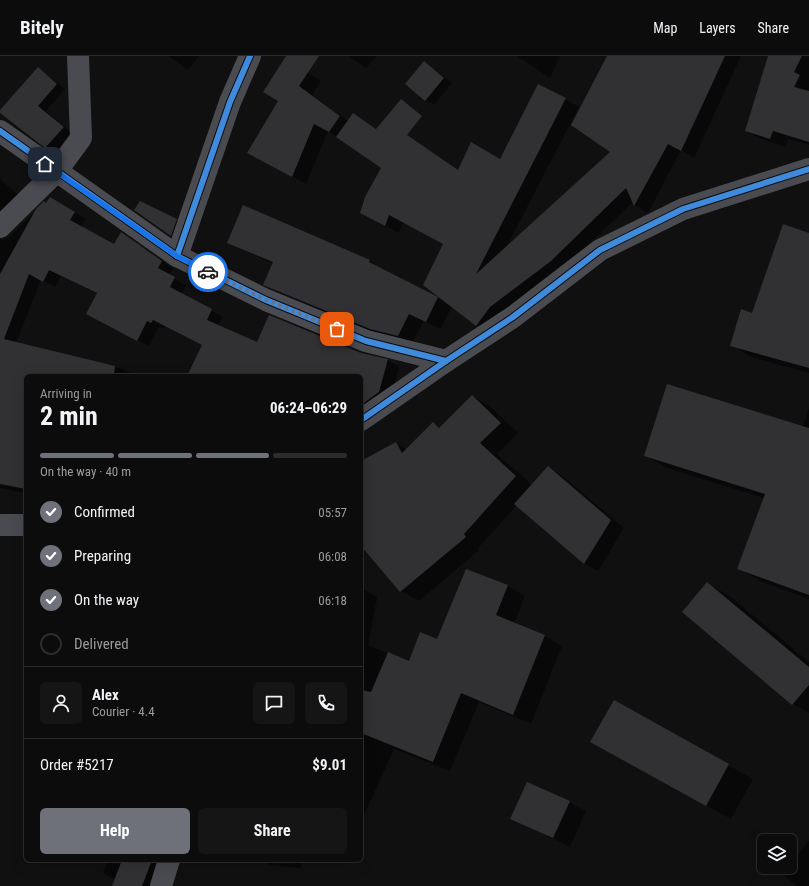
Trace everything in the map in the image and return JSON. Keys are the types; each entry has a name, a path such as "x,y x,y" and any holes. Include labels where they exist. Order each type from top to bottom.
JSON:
{"street":[{"path":"0,227 56,172 81,138 78,56"},
{"path":"177,256 230,102 250,56"},
{"path":"0,130 56,172 177,256 266,300 366,341 446,361"},
{"path":"363,419 513,317 600,250 683,209 809,169"},
{"path":"0,525 24,525"},
{"path":"161,886 168,862"}],"building":[{"path":"286,56 319,56 299,86 340,116 329,132 314,124 292,177 247,153 278,101 263,92"},
{"path":"607,56 725,56 681,151 668,144 634,206 626,188 551,261 490,307 476,326 423,285 443,244 389,215 385,226 360,213 365,197 381,168 336,137 353,113 376,129 401,99 422,116 407,135 458,170 471,142 500,159 538,84 566,98 476,274 610,152 571,125"},
{"path":"768,56 802,56 794,72 800,75 794,87 809,91 809,142 773,131 770,139 745,131"},
{"path":"424,61 444,78 425,101 405,84"},
{"path":"38,67 57,84 38,106 64,127 45,148 0,113 0,110"},
{"path":"50,197 75,212 70,220 114,244 121,232 162,261 158,268 175,277 170,287 212,309 207,320 257,342 269,315 361,353 388,359 379,392 363,404 363,374 188,374 202,345 153,320 151,323 147,321 137,341 86,314 97,293 49,270 43,282 29,274 4,339 115,366 114,374 24,374 24,489 0,484 0,274 36,209 44,201 46,203"},
{"path":"140,201 177,219 171,236 134,210"},
{"path":"243,205 370,260 369,262 438,297 426,322 409,314 398,336 370,329 263,285 273,262 227,243"},
{"path":"783,224 809,233 809,368 730,346 741,309 752,313"},
{"path":"667,384 809,428 809,595 737,569 765,494 644,456"},
{"path":"472,395 501,423 480,443 516,476 464,534 466,537 400,592 363,548 363,460 396,442 402,453 433,422 439,428"},
{"path":"548,466 611,520 584,564 514,504"},
{"path":"466,569 508,585 496,615 545,635 513,715 461,693 433,762 363,734 363,690 371,692 388,652 409,661 420,632 437,639"},
{"path":"707,582 809,667 809,685 792,705 682,612"},
{"path":"614,700 729,764 706,806 590,742"},
{"path":"527,782 570,801 553,838 510,819"},
{"path":"121,862 151,862 142,886 112,886"}],"cycle path":[{"path":"177,256 230,102 250,56"},
{"path":"0,131 177,256 266,300 366,341 446,361"},
{"path":"363,419 513,317 600,250 683,209 809,169"}],"way so far":[{"path":"208,272 266,300 337,329"}],"route":[{"path":"45,164 177,256 208,272"}]}
